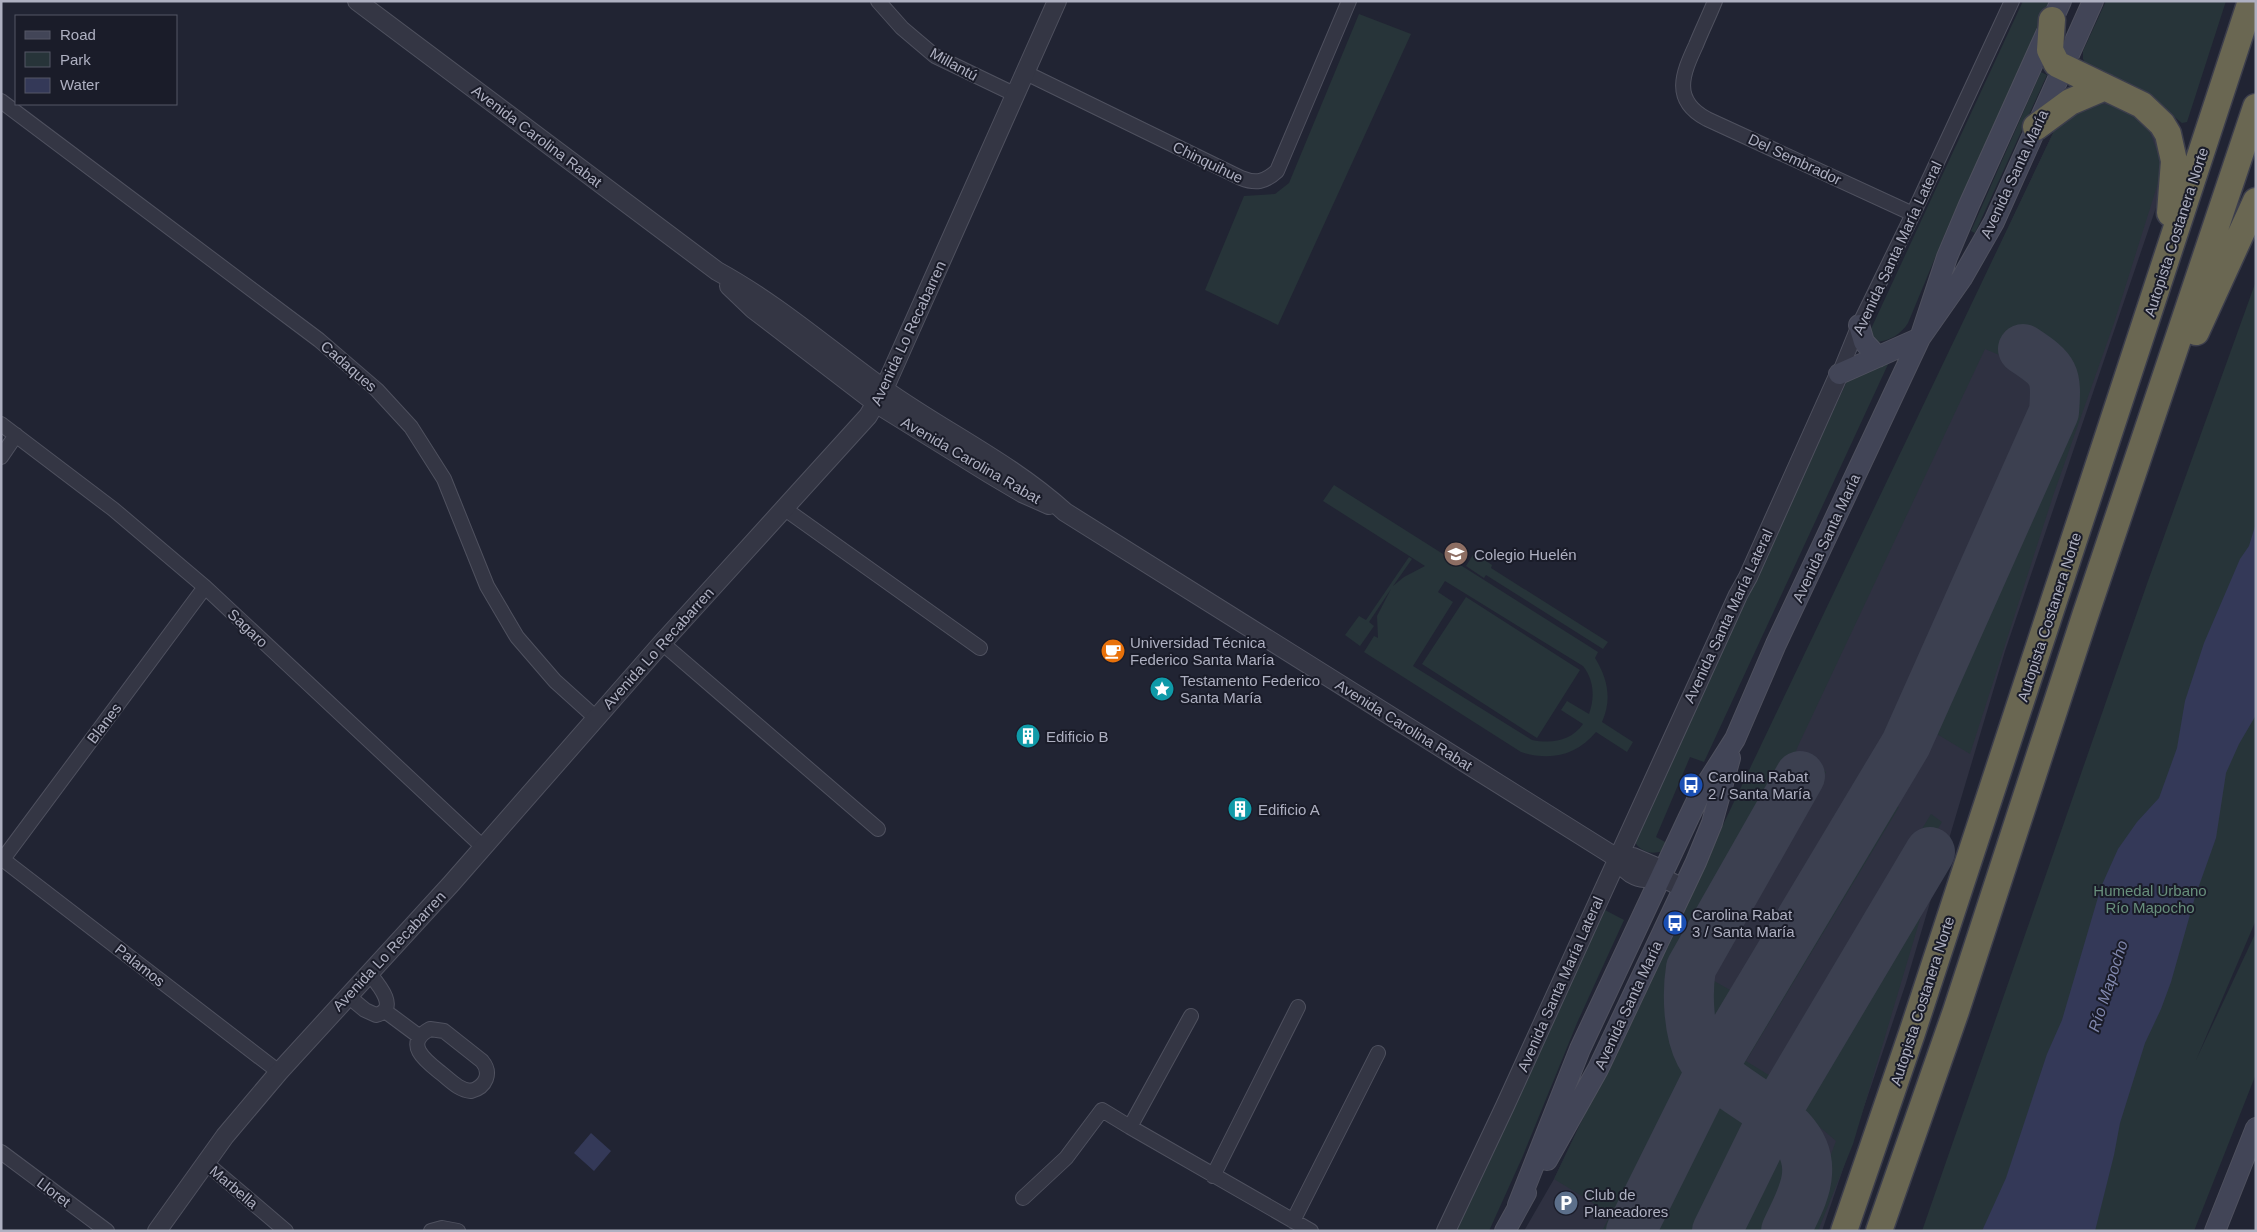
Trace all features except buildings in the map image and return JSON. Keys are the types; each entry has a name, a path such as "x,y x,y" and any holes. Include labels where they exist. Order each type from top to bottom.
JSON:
{"highway":[{"name":"Autopista Costanera Norte","path":"1844,1231 1912,1033 2251,1"},
{"path":"2057,10 2050,50 2053,59 2062,67 2142,104 2162,124 2168,134 2174,161 2174,175 2166,263"},
{"path":"2036,127 2070,102 2105,87"},
{"path":"1879,1231 1956,1011 2256,107"},
{"path":"2139,456 2256,201"}],"main road":[{"name":"Avenida Santa María","path":"1920,338 1942,309 1994,222 2093,1"},
{"name":"Avenida Santa María","path":"1518,1205 1551,1154 1598,1069 1683,888 1712,823 1735,739 1776,644 1920,338 1934,292 1958,231 2057,10"},
{"path":"1859,325 1864,342 1878,357"},
{"path":"1839,374 1920,338"},
{"name":"Avenida Santa María","path":"1505,1231 1518,1205 1580,1049 1700,794 1735,739"},
{"path":"2215,1231 2256,1128"}],"street":[{"name":"Avenida Carolina Rabat","path":"357,1 717,272 754,308 880,397 1022,493 1065,512 1617,858 1625,871 1646,880 1661,877 1683,888"},
{"name":"Millantú","path":"878,1 902,28 935,56 1016,95"},
{"name":"Avenida Lo Recabarren","path":"157,1231 225,1136 278,1072 483,847 662,643 785,509 880,397 1057,1"},
{"name":"Chinquihue","path":"1026,73 1252,183 1267,180 1277,171 1349,1"},
{"name":"Del Sembrador","path":"1715,1 1684,71 1682,86 1688,103 1700,115 1913,214"},
{"name":"Avenida Santa María Lateral","path":"1446,1231 1506,1106 1617,858 1839,374 1859,325 2012,1"},
{"name":"Cadaques","path":"1,101 319,340 377,390 423,442 444,479 487,586 517,637 555,682 596,718"},
{"name":"Sagaro","path":"1,424 114,509 205,587 483,847"},
{"path":"1,457 16,435"},
{"path":"785,509 980,648"},
{"name":"Blanes","path":"2,858 205,587"},
{"path":"662,643 878,828"},
{"name":"Palamos","path":"2,858 278,1072"},
{"path":"348,996 370,1013 376,1015 385,1011 387,999 369,973"},
{"path":"1213,1176 1298,1006"},
{"path":"385,1011 420,1038"},
{"path":"1130,1126 1190,1016"},
{"path":"430,1030 440,1030 482,1061 487,1071 487,1076 482,1087 471,1091 460,1088 422,1058 418,1048 420,1038 430,1030"},
{"path":"1293,1221 1378,1053"},
{"path":"1023,1198 1066,1158 1102,1110 1213,1176 1311,1231"},
{"name":"Lloret","path":"1,1152 107,1231"},
{"name":"Marbella","path":"206,1163 286,1231"},
{"path":"431,1231 442,1228 458,1231"}],"shaded area":[{"path":"2108,100 2142,114 2160,146 2162,190 2005,651 1906,983 1822,1231 1524,1231 1554,1179 1821,624 2054,131 2059,122"}],"green space":[{"path":"2023,1 2050,1 1947,229 1908,323 1895,336 1878,342 1872,338 1870,331"},
{"path":"2106,1 2226,1 2187,122 2182,123 2154,101 2087,66 2083,59 2083,51"},
{"path":"1359,14 1411,34 1278,325 1205,290 1244,196 1275,194 1289,183"},
{"path":"2041,72 2047,75 1975,233 1971,231"},
{"path":"2101,104 2118,106 2134,114 2148,128 2163,167 2114,323 2053,496 1970,754 1927,728 2070,407 2068,386 2059,365 2017,342 2009,359 1985,349 1798,746 1796,751 1807,757 1684,971 1682,1025 1688,1049 1703,1073 1625,1231 1602,1231 1611,1214 1554,1179 2054,131 2081,110"},
{"name":"Humedal Urbano Río Mapocho","path":"2256,281 2256,920 2196,1060 2256,932 2256,1074 2194,1231 1922,1231 2148,581"},
{"path":"1890,360 1704,762 1690,757 1656,837 1667,843 1663,851 1654,853 1643,850 1634,841 1847,381"},
{"path":"1334,485 1598,652 1595,658 1606,682 1608,698 1602,722 1633,742 1627,752 1596,732 1580,747 1562,754 1542,756 1521,752 1364,652 1374,636 1378,638 1377,616 1391,589 1369,622 1374,626 1360,646 1345,635 1359,616 1366,620 1409,557 1412,559 1393,586 1404,577 1425,566 1323,501","holes":["1445,581 1583,666 1587,671 1593,695 1589,714 1567,701 1561,710 1583,724 1567,738 1547,742 1532,740 1413,666 1453,602 1438,592"]},
{"path":"1474,553 1492,565 1491,568 1608,642 1603,649 1486,575 1484,578 1466,566"},
{"path":"1466,597 1580,670 1537,738 1422,664"},
{"path":"1817,766 1826,772 1709,978 1737,994 1854,788 1865,796 1721,1039 1703,1034 1698,1002 1700,971"},
{"path":"1884,799 1899,807 1746,1061 1772,1077 1931,814 1942,822 1773,1098 1732,1073 1729,1066"},
{"path":"1940,852 1853,1144 1818,1231 1802,1231 1836,1141 1794,1105"},
{"path":"1605,910 1624,920 1577,1023 1522,1158 1489,1231 1455,1231"},
{"path":"1719,1097 1742,1105 1763,1119 1705,1231 1642,1231 1698,1115 1706,1103"},
{"path":"1774,1143 1787,1166 1789,1192 1778,1231 1729,1231"}],"water":[{"name":"Río Mapocho","path":"2256,523 2256,715 2239,744 2226,773 2216,838 2195,897 2171,982 2145,1043 2120,1123 2095,1231 1982,1231 2006,1178 2047,1054 2062,1020 2101,887 2118,849 2137,822 2159,798 2177,748 2185,701 2204,643 2240,559 2249,546"},
{"path":"591,1133 611,1151 594,1171 574,1153"}],"taxiway":[{"path":"1631,1231 1711,1070 1906,744 2054,412 2055,389 2052,374 2042,362 2023,349"},
{"path":"1786,1231 1799,1203 1806,1181 1805,1154 1795,1136 1781,1121 1726,1082 1711,1069 1700,1054 1691,1023 1689,989 1691,968 1800,776"},
{"path":"1717,1231 1774,1115 1930,852"}],"place":[{"name":"Colegio Huelén","path":"1456,554"},
{"name":"Universidad Técnica Federico Santa María","path":"1113,651"},
{"name":"Testamento Federico Santa María","path":"1162,689"},
{"name":"Edificio B","path":"1028,736"},
{"name":"Carolina Rabat 2 / Santa María","path":"1691,785"},
{"name":"Edificio A","path":"1240,809"},
{"name":"Carolina Rabat 3 / Santa María","path":"1675,923"},
{"name":"Club de Planeadores","path":"1566,1203"}]}
